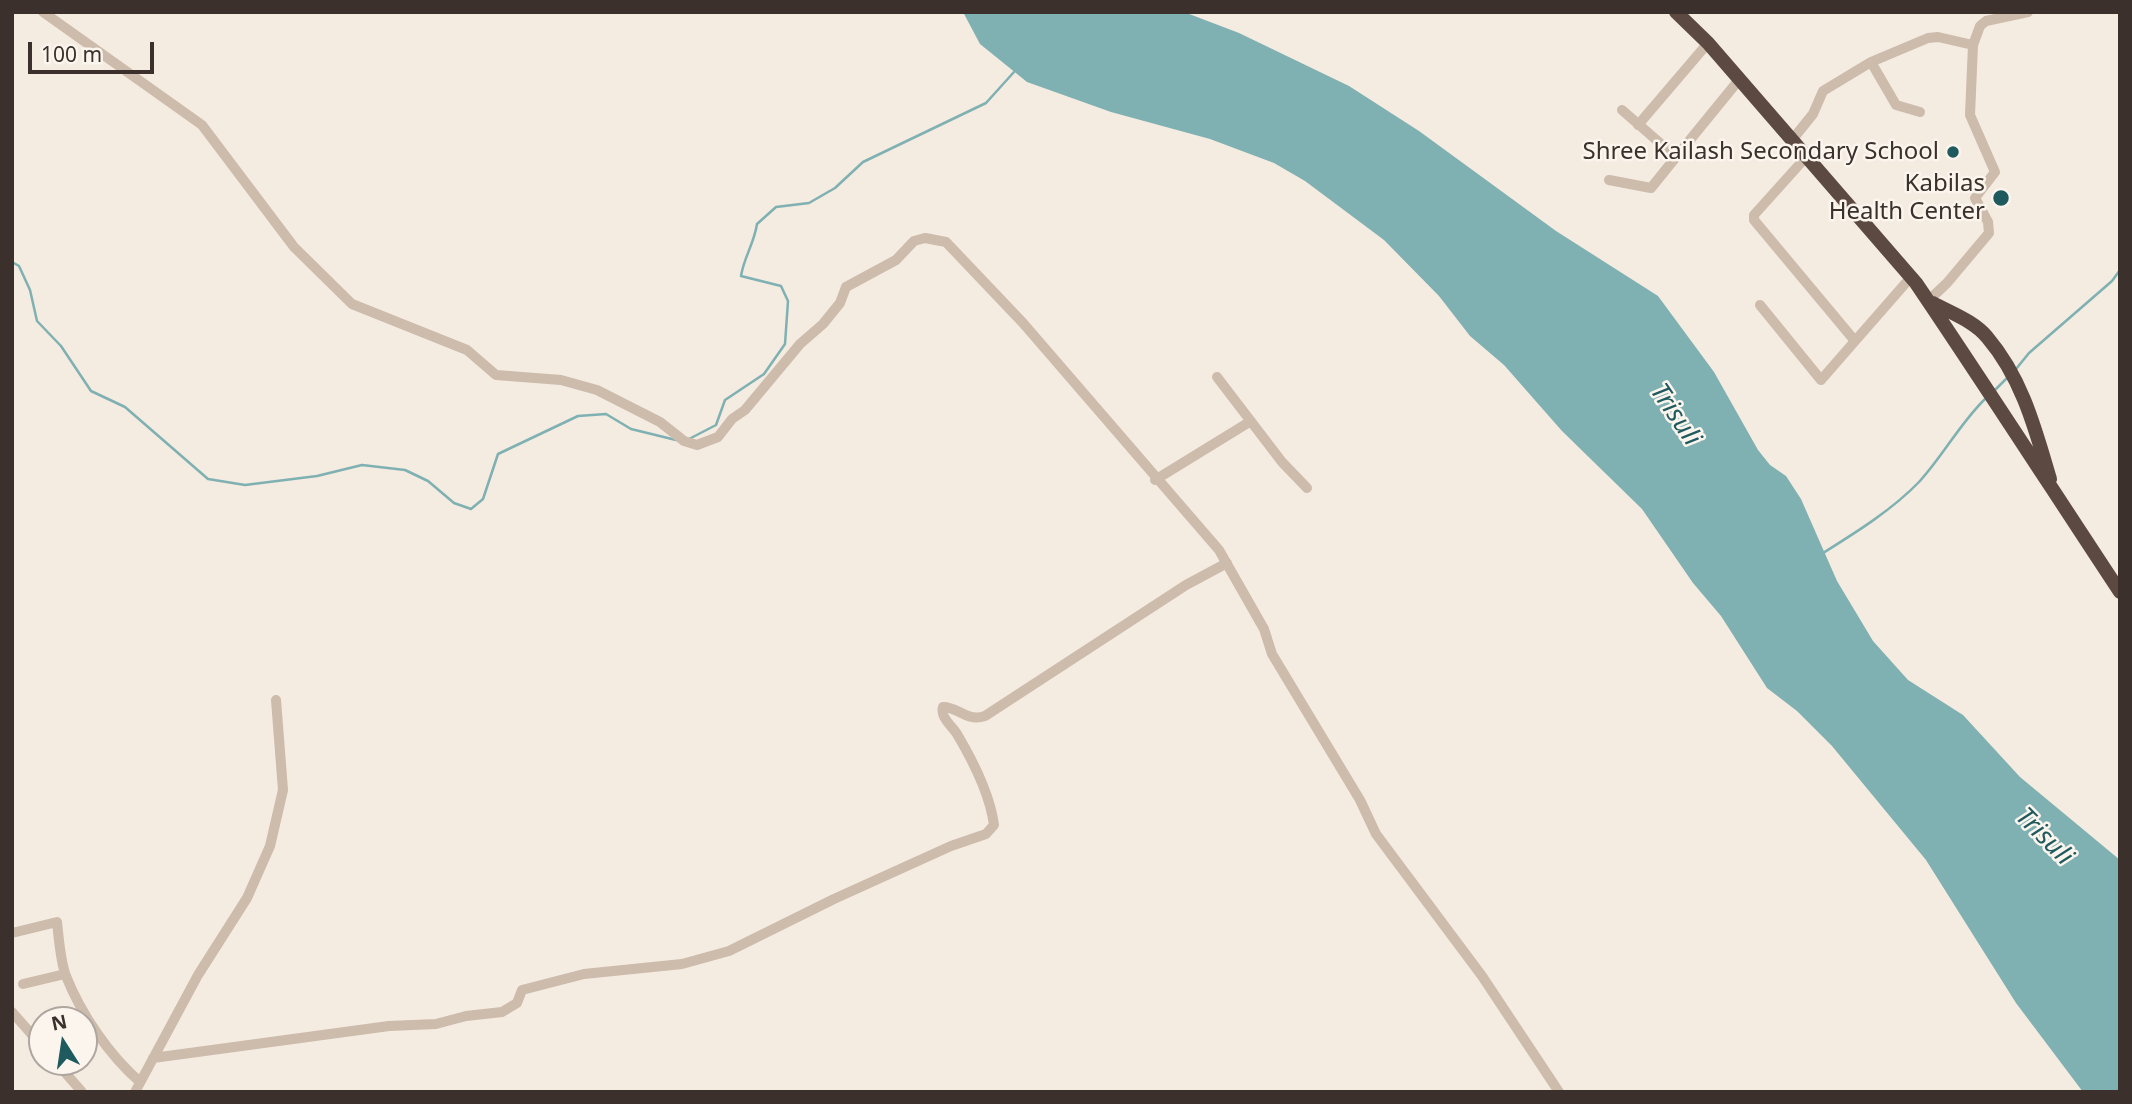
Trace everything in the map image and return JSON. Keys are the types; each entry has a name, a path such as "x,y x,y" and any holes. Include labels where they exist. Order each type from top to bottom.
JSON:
{"highway":[{"path":"1676,12 1707,43 1911,277 1947,325 2009,426 2120,592"},
{"path":"1928,301 1965,320 1987,336 2026,398 2053,490"}],"street":[{"path":"43,12 202,125 293,247 352,304 467,350 496,375 561,380 597,390 660,422 684,441 698,445 708,442 745,410 800,344 823,324 840,303 846,287 896,260 914,241 939,240 954,248 1012,310 1227,563 1264,629 1272,654 1360,800 1376,834 1482,976 1559,1092"},
{"path":"1928,301 1947,283 1989,233 1988,222 1975,198 1995,172 1970,115 1973,45 1980,26 1986,21 2028,12"},
{"path":"1792,140 1813,114 1823,91 1871,62 1928,38 1938,37 1973,45"},
{"path":"1639,125 1707,43"},
{"path":"1871,62 1896,105 1920,112"},
{"path":"1609,180 1651,188 1738,81"},
{"path":"1622,110 1676,157"},
{"path":"1807,156 1754,215 1754,220 1855,341"},
{"path":"1760,305 1821,380 1911,277"},
{"path":"1217,377 1307,488"},
{"path":"1155,480 1251,421"},
{"path":"153,1058 389,1026 436,1024 466,1016 502,1012 517,1003 522,990 553,980 584,974 682,964 750,942 834,899 951,846 986,834 994,825 988,800 968,753 943,716 943,707 950,707 966,718 985,716 1186,585 1227,563"},
{"path":"12,933 57,922 65,974 110,1050 137,1087 198,975 247,898 270,846 283,790 276,700"},
{"path":"23,984 65,974"},
{"path":"12,1012 28,1030"},
{"path":"68,1076 82,1092"}],"water":[{"name":"Trisuli","path":"963,12 1184,12 1239,33 1349,86 1419,131 1556,231 1658,296 1714,372 1758,450 1770,465 1786,476 1801,499 1837,581 1873,641 1908,680 1963,715 2020,777 2120,860 2120,1092 2083,1092 2016,1003 1926,860 1832,746 1797,711 1767,688 1721,616 1693,583 1642,509 1562,431 1504,365 1470,336 1439,296 1384,240 1305,181 1274,163 1210,139 1111,112 1027,82 980,44"}],"waterway":[{"path":"689,439 716,425 725,400 764,374 785,344 788,301 781,286 741,276 757,224 776,207 809,203 835,188 863,162 986,103 1014,72"},
{"path":"12,262 19,266 30,290 37,321 61,346 91,391 125,407 208,479 245,485 317,476 362,465 405,470 428,481 454,503 471,509 483,499 498,454 578,416 606,414 631,429 676,440"},
{"path":"2016,369 2029,353 2112,281 2120,270"},
{"path":"1994,391 2009,376"},
{"path":"1823,553 1873,520 1919,482 1986,398"}],"place":[{"name":"Shree Kailash Secondary School","path":"1953,152"},
{"name":"Kabilas Health Center","path":"2001,198"}]}
